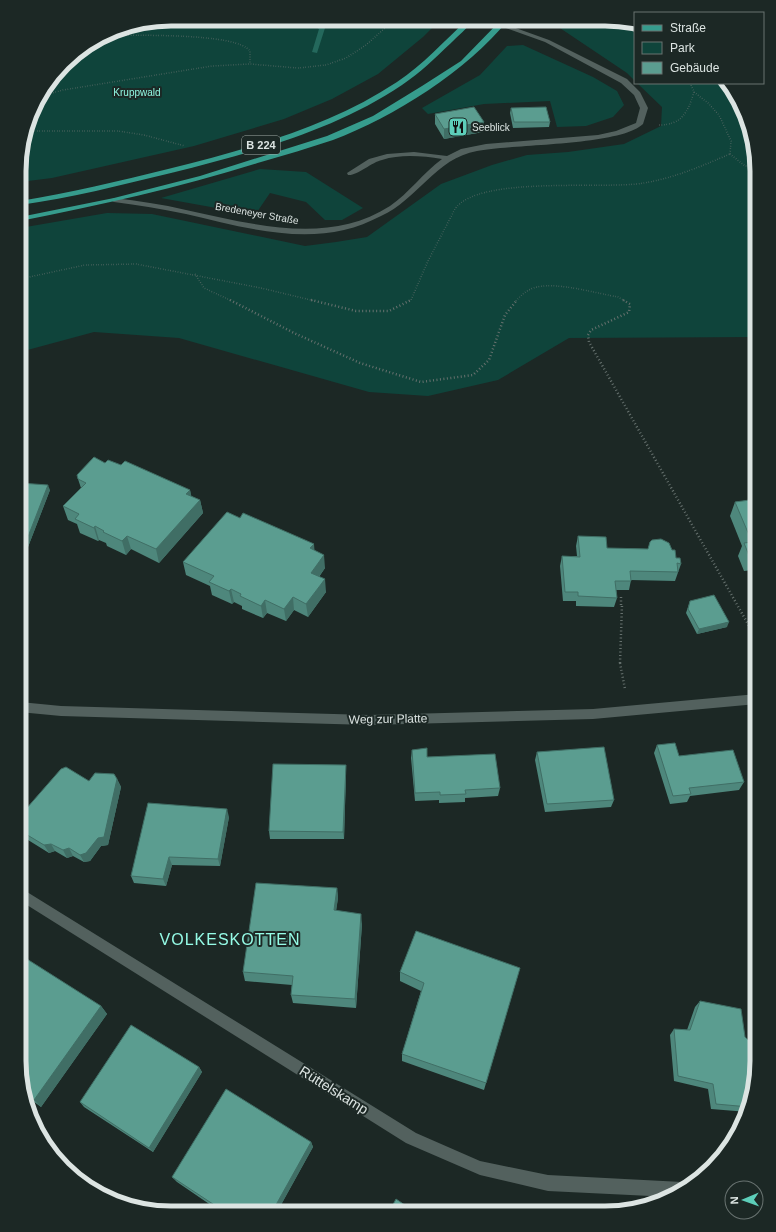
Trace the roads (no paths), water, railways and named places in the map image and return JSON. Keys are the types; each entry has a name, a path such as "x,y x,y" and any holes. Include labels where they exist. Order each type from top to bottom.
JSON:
{"main road":[{"name":"B 224","path":"26,202 108,186 193,165 269,143 317,126 359,107 400,84 428,61 465,26"},
{"name":"Bredeneyer Straße","path":"26,218 114,200 203,178 330,138 376,118 425,88 463,62 499,26"}],"street":[{"name":"Bredeneyer Straße","path":"114,200 160,206 253,226 306,232 334,231 364,222 393,207 448,158 462,151 502,144 592,138 627,130 639,124 644,108 637,94 624,81 548,41 512,26"},
{"path":"351,173 378,158 404,154 430,155 448,158"},
{"name":"Weg zur Platte","path":"26,708 60,711 369,720 593,714 750,700"},
{"name":"Rüttelskamp","path":"26,898 411,1138 480,1168 548,1183 672,1189"}],"waterway":[{"path":"315,52 322,28 319,26"}],"place":[{"name":"Seeblick","path":"458,127"}],"district":[{"name":"VOLKESKOTTEN","path":"230,939"}],"park label":[{"name":"Kruppwald","path":"137,92"}]}
